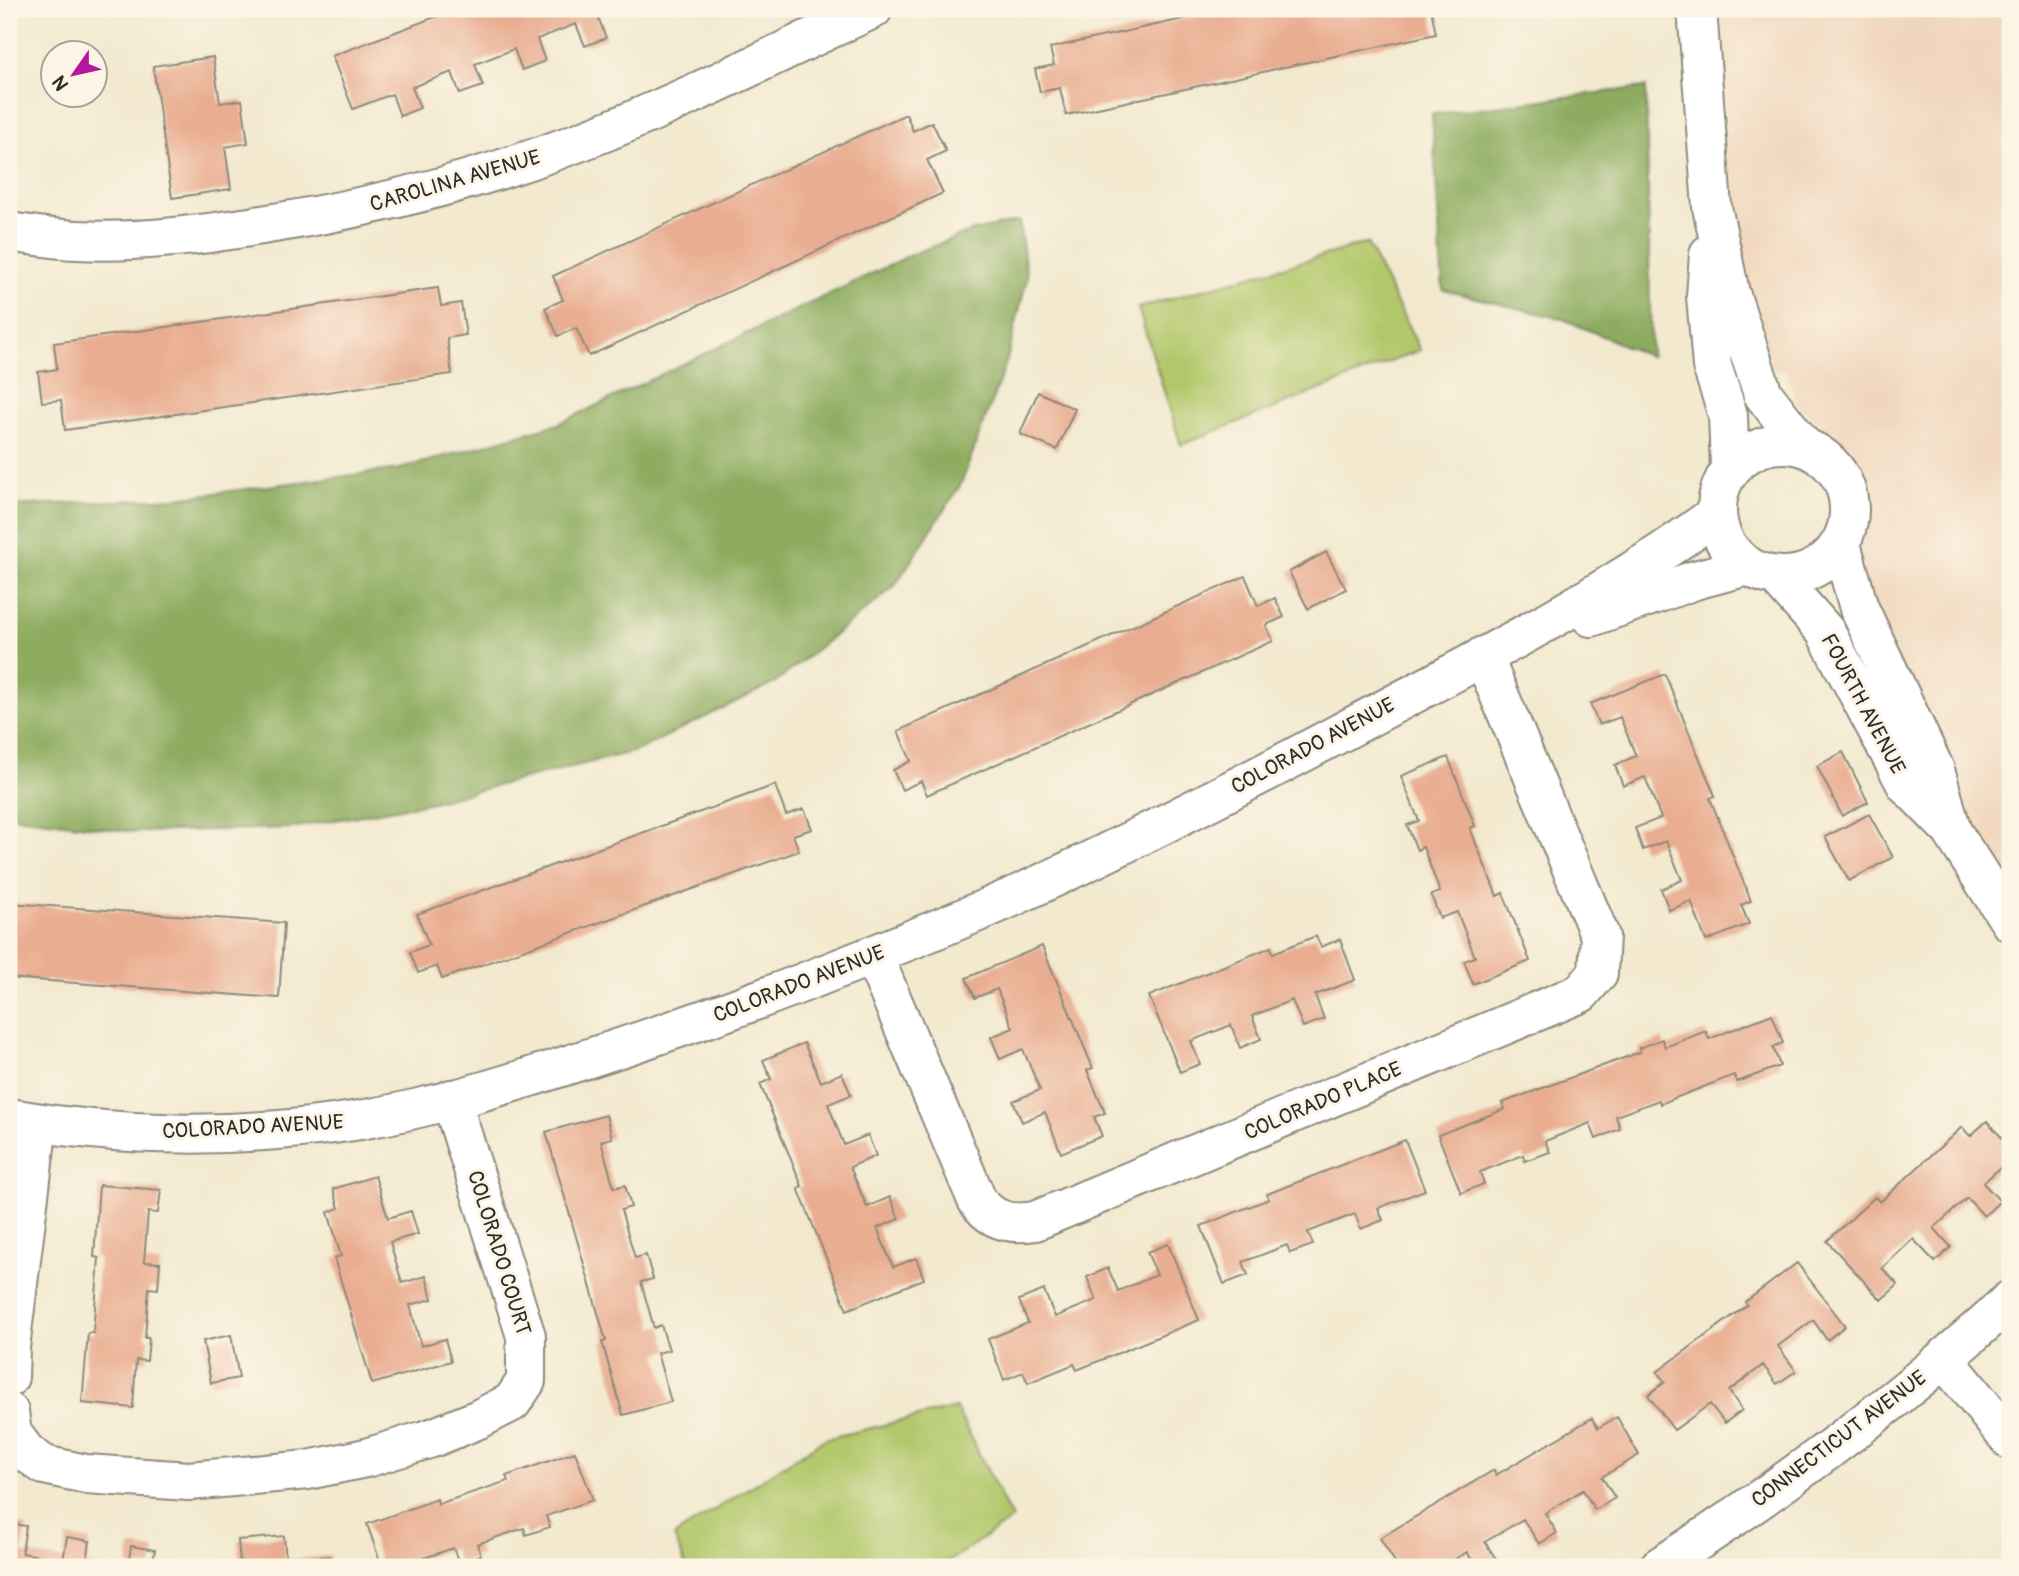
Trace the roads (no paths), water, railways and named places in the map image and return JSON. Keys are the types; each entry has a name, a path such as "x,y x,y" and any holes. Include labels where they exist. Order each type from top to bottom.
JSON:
{"street":[{"name":"CAROLINA AVENUE","path":"9,233 78,240 187,237 354,209 424,193 494,174 581,141 873,9"},
{"path":"1697,9 1712,207 1730,293 1763,394 1804,447"},
{"path":"1712,207 1706,296 1712,366 1728,415 1730,469"},
{"path":"1784,443 1804,447 1819,453 1831,463 1844,482 1849,503 1849,524 1841,544 1829,558 1814,569 1796,576 1762,571 1731,553 1721,535 1716,514 1719,490 1730,469 1745,455 1764,445 1784,443"},
{"name":"COLORADO AVENUE","path":"23,1120 85,1130 155,1133 225,1132 356,1120 509,1084 691,1025 873,955 1010,898 1132,840 1269,771 1531,632 1642,567 1716,514"},
{"name":"FOURTH AVENUE","path":"1841,544 1859,608 1935,770 1951,830"},
{"name":"FOURTH AVENUE","path":"1762,571 1825,631 1906,784 1951,830 2010,922"},
{"name":"COLORADO AVENUE","path":"1531,632 1594,616 1695,580 1762,571"},
{"name":"COLORADO PLACE","path":"873,955 977,1200 984,1212 1016,1224 1035,1221 1581,993 1598,973 1600,936 1483,656"},
{"name":"COLORADO COURT","path":"9,1412 12,1433 26,1452 44,1465 86,1474 189,1481 308,1470 366,1458 432,1438 512,1402 526,1381 526,1336 451,1099"},
{"path":"9,1377 23,1120"},
{"name":"CONNECTICUT AVENUE","path":"1659,1567 1807,1467 1945,1360 2010,1300"},
{"path":"1945,1360 2010,1440"}]}
